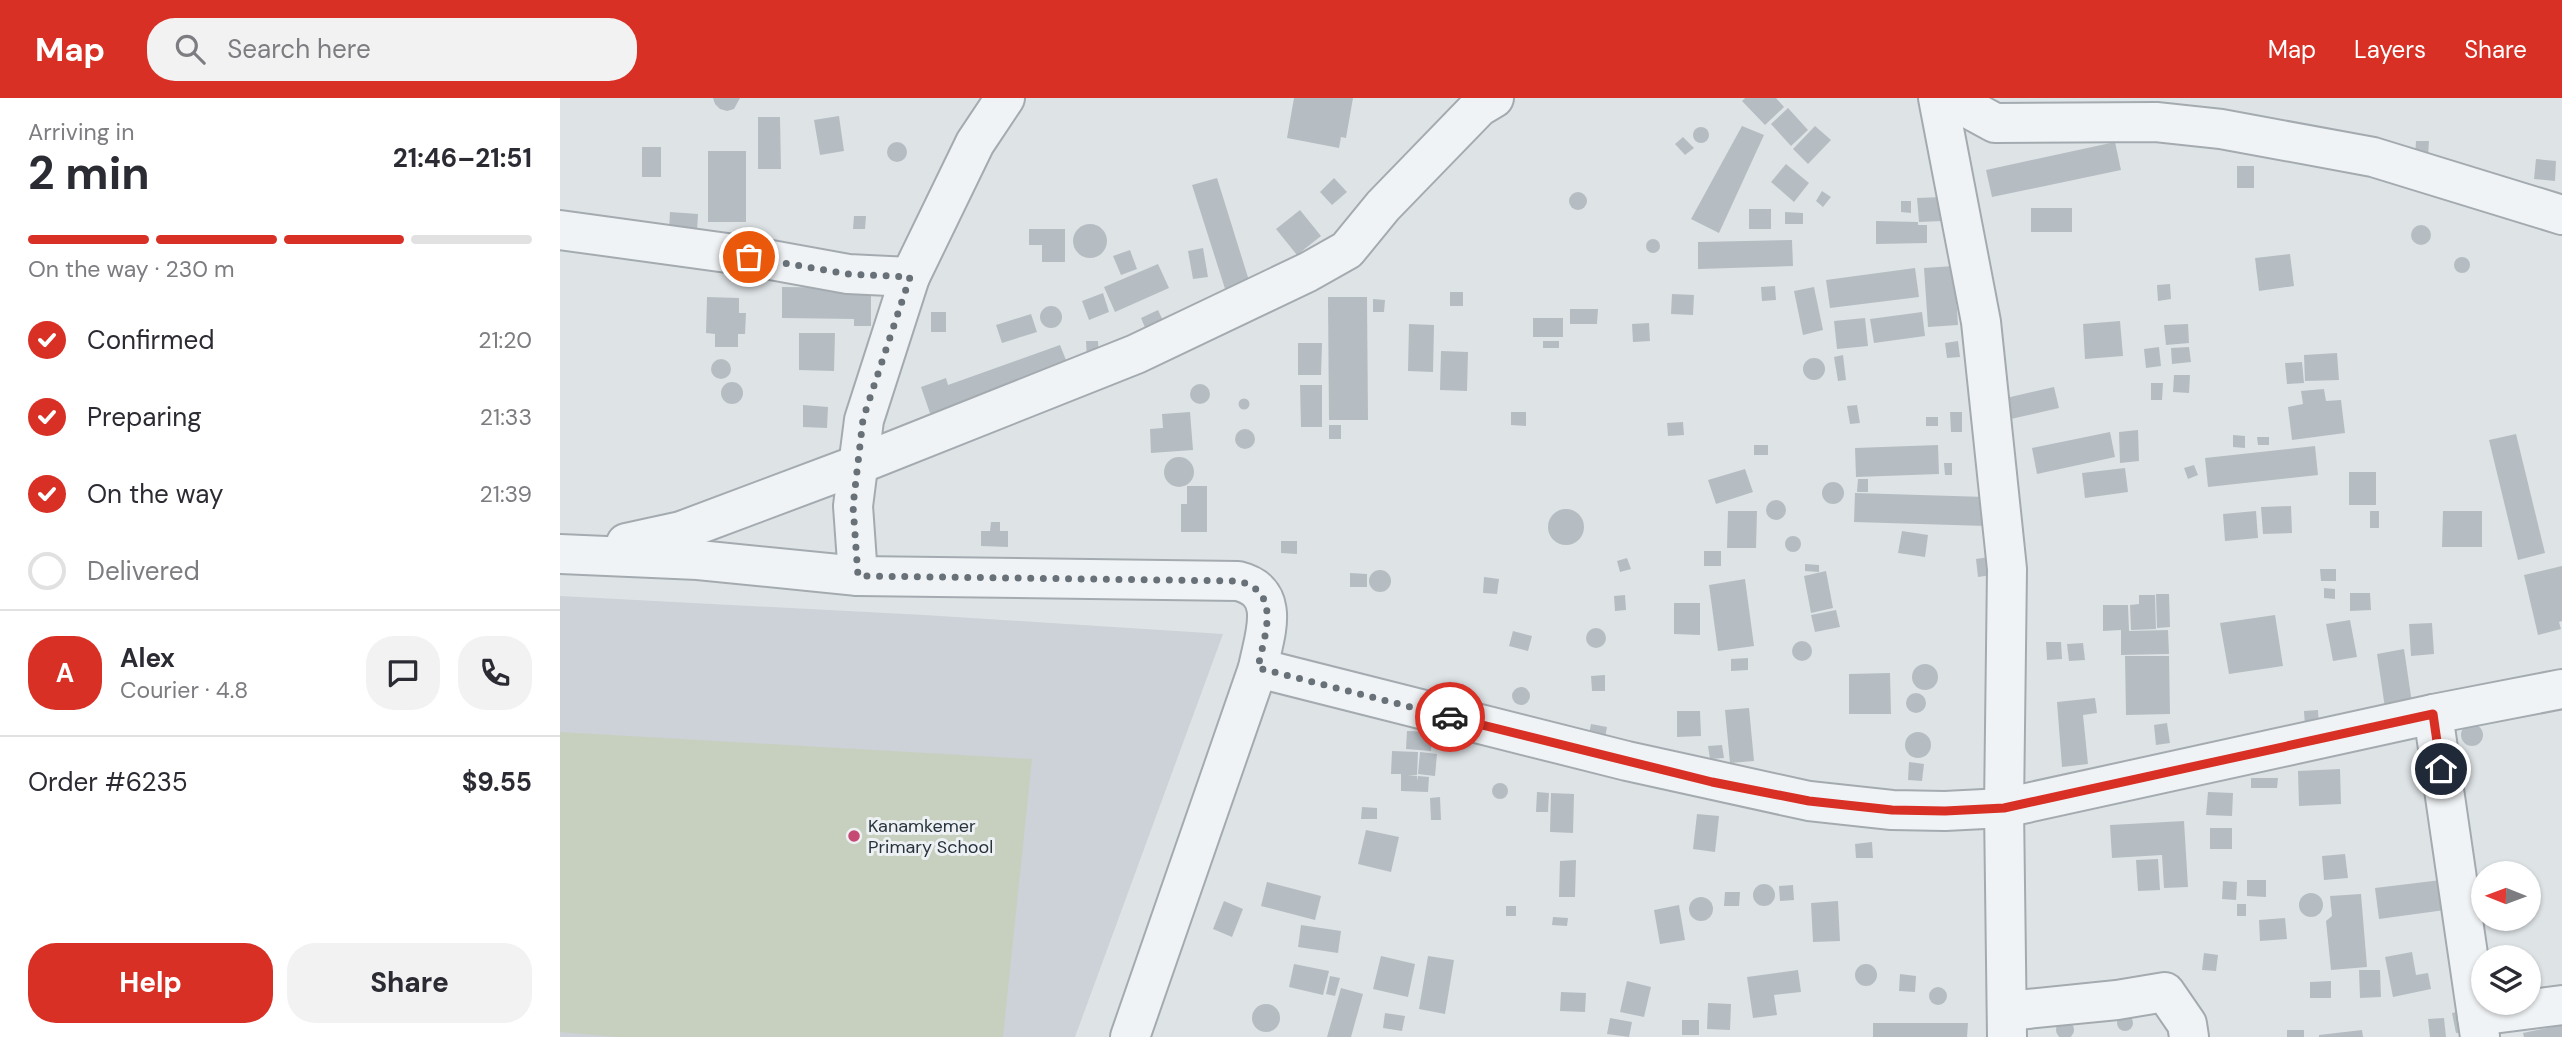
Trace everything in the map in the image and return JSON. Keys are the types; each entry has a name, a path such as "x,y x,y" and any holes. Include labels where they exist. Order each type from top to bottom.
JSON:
{"street":[{"path":"858,576 853,506 863,419 910,277 975,143 1005,98"},
{"path":"570,554 681,531 857,465 1136,354 1308,272 1347,250 1383,206 1479,107 1494,98"},
{"path":"1938,98 1981,322 2007,569 2004,808 2007,1024 2165,992 2187,1024 2189,1037"},
{"path":"1949,98 1995,123 2156,122 2221,129 2373,157 2562,215"},
{"path":"560,230 848,274 910,277"},
{"path":"570,554 698,560 858,576 1238,581 1258,589 1268,613 1258,668 1130,1037"},
{"path":"1258,668 1639,764 1809,801 1892,810 1945,811 2004,808 2433,714 2562,689"},
{"path":"2433,714 2478,1026 2562,1005"}],"shaded area":[{"name":"Kanamkemer Primary School","path":"560,596 1223,634 1075,1037 560,1037"}],"green space":[{"path":"560,732 1032,759 1003,1037 616,1037 560,1032"}],"building":[{"path":"713,98 740,98 734,109 727,111 720,109"},
{"path":"1294,98 1353,98 1346,138 1341,137 1339,148 1287,138"},
{"path":"1745,98 1776,98 1784,107 1765,125 1742,101"},
{"path":"1788,108 1808,130 1791,146 1771,124"},
{"path":"839,116 844,151 820,155 814,120"},
{"path":"758,117 780,117 781,169 758,169"},
{"path":"1742,126 1764,135 1719,233 1691,219"},
{"path":"1815,126 1831,140 1808,164 1793,149"},
{"path":"1701,127 1707,129 1707,141 1701,143 1695,141 1693,135 1695,129"},
{"path":"1683,137 1694,148 1685,155 1675,144"},
{"path":"2416,141 2429,141 2428,158 2415,158"},
{"path":"897,142 904,145 907,152 904,159 897,162 890,159 887,152 890,145"},
{"path":"2115,142 2121,170 1992,197 1986,170"},
{"path":"642,147 661,147 661,177 642,177"},
{"path":"708,151 746,151 746,222 708,222"},
{"path":"2536,159 2556,161 2555,181 2534,179"},
{"path":"1786,164 1809,183 1794,202 1771,182"},
{"path":"2237,166 2254,166 2254,188 2237,188"},
{"path":"1217,178 1251,287 1227,295 1192,185"},
{"path":"1334,178 1347,192 1332,205 1320,192"},
{"path":"1822,191 1831,197 1823,207 1816,201"},
{"path":"1578,192 1584,195 1587,201 1584,207 1578,210 1572,207 1569,201 1572,195"},
{"path":"1942,197 1943,221 1919,222 1917,198"},
{"path":"1901,201 1911,201 1911,213 1901,212"},
{"path":"2031,208 2072,208 2072,232 2031,232"},
{"path":"1749,209 1771,209 1771,229 1749,229"},
{"path":"1300,210 1321,236 1297,255 1276,229"},
{"path":"670,212 698,214 697,232 669,230"},
{"path":"1785,212 1803,213 1803,224 1785,224"},
{"path":"854,216 866,216 865,229 853,229"},
{"path":"1876,221 1918,222 1918,225 1927,225 1927,243 1876,244"},
{"path":"1090,224 1102,229 1107,241 1102,253 1090,258 1078,253 1073,241 1078,229"},
{"path":"2421,225 2428,228 2431,235 2428,242 2421,245 2414,242 2411,235 2414,228"},
{"path":"1029,229 1065,229 1065,262 1042,262 1042,245 1029,245"},
{"path":"1653,239 1658,241 1658,251 1653,253 1648,251 1646,246 1648,241"},
{"path":"1792,240 1793,266 1698,269 1698,242"},
{"path":"1203,248 1208,277 1193,279 1188,251"},
{"path":"1130,250 1137,269 1121,275 1113,256"},
{"path":"2290,254 2294,286 2259,291 2255,258"},
{"path":"2459,257 2465,257 2470,265 2468,271 2459,273 2454,268 2454,262"},
{"path":"1158,264 1169,288 1115,312 1104,287"},
{"path":"1954,266 1958,325 1928,327 1924,268"},
{"path":"1915,268 1919,297 1830,308 1826,280"},
{"path":"2170,284 2171,299 2158,301 2157,285"},
{"path":"1775,286 1776,300 1762,301 1761,287"},
{"path":"782,287 871,288 871,326 854,326 854,319 782,318"},
{"path":"1814,287 1823,330 1803,335 1794,291"},
{"path":"1450,292 1463,292 1463,306 1450,306"},
{"path":"1103,293 1109,312 1089,320 1082,301"},
{"path":"1672,294 1694,295 1693,315 1671,314"},
{"path":"707,297 739,298 739,313 746,313 745,334 738,334 738,347 715,347 715,334 706,333"},
{"path":"1328,297 1367,297 1368,420 1329,420"},
{"path":"1373,299 1385,300 1384,312 1373,312"},
{"path":"1051,306 1059,309 1062,317 1059,325 1051,328 1043,325 1040,317 1043,309"},
{"path":"1570,309 1598,309 1597,324 1570,324"},
{"path":"1158,310 1167,329 1149,337 1141,318"},
{"path":"931,312 946,312 946,332 931,332"},
{"path":"1922,312 1925,336 1874,343 1870,319"},
{"path":"1031,314 1037,332 1002,343 996,325"},
{"path":"1533,318 1563,318 1563,337 1533,337"},
{"path":"1865,318 1868,346 1837,349 1834,321"},
{"path":"2120,321 2123,356 2085,359 2083,324"},
{"path":"1649,323 1650,341 1633,342 1632,324"},
{"path":"1409,324 1434,325 1433,372 1408,371"},
{"path":"2188,324 2189,343 2166,345 2164,325"},
{"path":"799,333 835,333 834,371 799,370"},
{"path":"1086,341 1098,341 1099,359 1087,359"},
{"path":"1543,341 1559,341 1559,348 1543,348"},
{"path":"1958,341 1960,357 1947,358 1945,343"},
{"path":"1298,343 1322,343 1321,375 1298,375"},
{"path":"1060,345 1070,370 932,419 921,387 946,378 948,385"},
{"path":"2159,347 2161,366 2146,368 2144,349"},
{"path":"2189,347 2191,362 2172,364 2171,348"},
{"path":"1441,351 1468,352 1467,391 1440,390"},
{"path":"2337,353 2339,380 2305,381 2304,355"},
{"path":"1843,355 1846,380 1838,381 1834,357"},
{"path":"1814,358 1822,361 1825,369 1822,377 1814,380 1806,377 1803,369 1806,361"},
{"path":"717,359 725,359 731,369 725,379 717,379 711,373 711,365"},
{"path":"2302,362 2304,383 2287,384 2285,363"},
{"path":"2174,375 2190,375 2189,393 2173,392"},
{"path":"732,382 740,385 743,393 740,401 732,404 724,401 721,393 724,385"},
{"path":"2151,383 2163,383 2162,400 2151,400"},
{"path":"1200,384 1207,387 1210,394 1207,401 1200,404 1193,401 1190,394 1193,387"},
{"path":"1300,385 1322,385 1322,427 1301,427"},
{"path":"2054,387 2059,408 2011,419 2006,398"},
{"path":"2324,389 2326,401 2341,400 2345,433 2292,440 2288,407 2303,404 2301,391"},
{"path":"1244,399 1248,400 1248,408 1244,409 1240,408 1239,404 1240,400"},
{"path":"803,405 828,407 827,428 803,427"},
{"path":"1857,405 1860,423 1850,424 1847,406"},
{"path":"1190,412 1193,450 1151,453 1150,429 1163,428 1162,414"},
{"path":"1511,412 1526,412 1526,426 1511,425"},
{"path":"1950,412 1962,412 1962,432 1951,432"},
{"path":"1926,417 1938,417 1938,426 1926,426"},
{"path":"1683,422 1684,435 1668,436 1667,423"},
{"path":"1329,425 1341,425 1341,439 1329,439"},
{"path":"1245,429 1252,432 1255,439 1252,446 1245,449 1238,446 1235,439 1238,432"},
{"path":"2138,430 2139,461 2120,463 2119,432"},
{"path":"2110,432 2115,457 2037,474 2032,448"},
{"path":"2516,434 2545,553 2518,560 2489,440"},
{"path":"2233,435 2245,436 2245,448 2233,447"},
{"path":"2257,437 2269,437 2269,445 2258,445"},
{"path":"1754,445 1768,445 1768,455 1754,455"},
{"path":"1938,445 1939,474 1856,477 1855,448"},
{"path":"2315,446 2318,475 2208,487 2205,458"},
{"path":"1179,457 1190,461 1194,472 1190,483 1179,487 1168,483 1164,472 1168,461"},
{"path":"1944,463 1952,463 1952,475 1945,475"},
{"path":"2194,465 2198,475 2188,479 2184,468"},
{"path":"2125,468 2128,492 2085,498 2082,473"},
{"path":"1745,469 1753,492 1716,504 1708,480"},
{"path":"2349,472 2376,472 2376,505 2349,505"},
{"path":"1858,479 1868,479 1868,492 1857,492"},
{"path":"1833,482 1841,485 1844,493 1841,501 1833,504 1825,501 1822,493 1825,485"},
{"path":"1187,486 1207,486 1207,532 1181,532 1181,504 1187,504"},
{"path":"1855,493 1986,497 1986,526 1854,522"},
{"path":"1772,500 1780,500 1786,510 1780,520 1772,520 1766,514 1766,506"},
{"path":"2291,506 2292,533 2263,534 2261,507"},
{"path":"1566,509 1579,514 1584,527 1579,540 1566,545 1553,540 1548,527 1553,514"},
{"path":"1728,511 1757,511 1756,548 1727,548"},
{"path":"2256,511 2258,538 2225,541 2223,514"},
{"path":"2370,511 2379,511 2379,528 2370,528"},
{"path":"2443,511 2482,511 2482,547 2442,547"},
{"path":"991,522 1000,522 1000,531 1008,531 1008,547 981,546 981,531 990,531"},
{"path":"1902,531 1928,535 1925,557 1898,553"},
{"path":"1793,536 1799,538 1799,550 1793,552 1787,550 1785,544 1787,538"},
{"path":"1281,541 1297,541 1297,554 1281,553"},
{"path":"1704,551 1721,551 1721,566 1704,566"},
{"path":"1989,557 1992,575 1978,577 1976,559"},
{"path":"1627,558 1631,569 1620,572 1617,561"},
{"path":"1805,564 1819,565 1819,572 1805,571"},
{"path":"2562,566 2562,621 2559,622 2561,629 2538,635 2524,575"},
{"path":"2320,569 2336,569 2336,581 2321,581"},
{"path":"1380,570 1388,573 1391,581 1388,589 1380,592 1372,589 1369,581 1372,573"},
{"path":"1826,571 1833,608 1811,613 1804,576"},
{"path":"1350,573 1367,574 1367,587 1350,587"},
{"path":"1484,577 1499,579 1497,594 1483,593"},
{"path":"1745,579 1754,646 1718,651 1709,585"},
{"path":"2324,588 2335,589 2335,599 2324,598"},
{"path":"2350,593 2370,593 2371,610 2350,611"},
{"path":"2156,594 2169,594 2170,627 2157,628"},
{"path":"1625,595 1626,610 1615,611 1614,596"},
{"path":"2139,595 2155,595 2156,629 2131,630 2130,605 2139,604"},
{"path":"1674,603 1700,603 1700,635 1674,634"},
{"path":"2103,605 2128,605 2129,631 2168,630 2169,654 2121,655 2121,630 2103,631"},
{"path":"1836,610 1840,627 1815,632 1811,615"},
{"path":"2275,615 2283,666 2229,674 2220,623"},
{"path":"2350,620 2357,657 2333,661 2326,624"},
{"path":"2432,623 2434,654 2411,656 2409,624"},
{"path":"1596,628 1603,631 1606,638 1603,645 1596,648 1589,645 1586,638 1589,631"},
{"path":"1513,631 1532,636 1528,651 1509,646"},
{"path":"1798,641 1806,641 1812,651 1806,661 1798,661 1792,655 1792,647"},
{"path":"2046,642 2061,642 2062,659 2047,660"},
{"path":"2083,643 2085,660 2069,661 2067,644"},
{"path":"2404,649 2412,703 2385,708 2377,654"},
{"path":"2125,656 2169,656 2170,714 2126,715"},
{"path":"1748,658 1748,670 1731,671 1731,659"},
{"path":"1925,664 1934,668 1938,677 1934,686 1925,690 1916,686 1912,677 1916,668"},
{"path":"1890,673 1891,714 1849,714 1849,674"},
{"path":"1605,675 1605,691 1592,691 1591,676"},
{"path":"1521,687 1527,690 1530,696 1527,702 1521,705 1515,702 1512,696 1515,690"},
{"path":"1912,693 1920,693 1926,703 1920,713 1912,713 1906,707 1906,699"},
{"path":"2095,698 2097,713 2083,715 2088,764 2062,767 2057,702"},
{"path":"1749,708 1754,761 1730,763 1725,710"},
{"path":"2318,710 2319,725 2305,726 2304,711"},
{"path":"1677,711 1700,711 1701,736 1677,737"},
{"path":"2167,723 2170,743 2156,745 2154,725"},
{"path":"1591,724 1607,727 1604,743 1588,740"},
{"path":"2472,724 2480,727 2483,735 2480,743 2472,746 2464,743 2461,735 2464,727"},
{"path":"1407,731 1432,732 1431,751 1406,749"},
{"path":"1918,732 1928,735 1931,745 1928,755 1918,758 1908,755 1905,745 1908,735"},
{"path":"1722,745 1724,758 1710,759 1708,746"},
{"path":"1392,751 1418,752 1417,775 1408,775 1417,776 1418,781 1418,776 1429,777 1428,792 1401,791 1401,774 1391,774"},
{"path":"1420,752 1437,754 1435,776 1418,774"},
{"path":"1909,762 1924,764 1922,781 1908,780"},
{"path":"2340,769 2341,804 2299,806 2298,771"},
{"path":"2251,778 2278,778 2277,788 2251,788"},
{"path":"1500,783 1506,785 1506,797 1500,799 1494,797 1492,791 1494,785"},
{"path":"1537,792 1549,793 1548,812 1536,812"},
{"path":"2208,792 2233,793 2232,816 2206,815"},
{"path":"1551,793 1574,794 1573,833 1550,832"},
{"path":"1440,797 1441,820 1431,820 1430,798"},
{"path":"1362,807 1377,808 1377,819 1361,819"},
{"path":"1697,814 1719,816 1715,852 1693,849"},
{"path":"2184,821 2188,887 2164,888 2162,855 2112,858 2110,825"},
{"path":"2210,828 2232,828 2232,849 2210,849"},
{"path":"1366,830 1399,837 1391,872 1358,864"},
{"path":"1872,842 1873,858 1856,858 1855,844"},
{"path":"2345,854 2348,878 2324,880 2322,856"},
{"path":"2158,859 2160,890 2138,891 2136,860"},
{"path":"1576,860 1575,897 1559,897 1560,861"},
{"path":"2247,880 2266,880 2266,897 2247,896"},
{"path":"2441,880 2445,910 2379,919 2375,888"},
{"path":"2223,881 2237,882 2236,900 2222,899"},
{"path":"1267,882 1321,896 1315,920 1261,906"},
{"path":"1764,884 1772,887 1775,895 1772,903 1764,906 1756,903 1753,895 1756,887"},
{"path":"1793,885 1794,900 1780,901 1779,886"},
{"path":"1725,892 1740,892 1739,906 1724,906"},
{"path":"2311,893 2320,896 2323,905 2320,914 2311,917 2302,914 2299,905 2302,896"},
{"path":"2361,894 2367,967 2331,970 2326,921 2332,916 2330,896"},
{"path":"1701,897 1710,900 1713,909 1710,918 1701,921 1692,918 1689,909 1692,900"},
{"path":"1224,901 1243,909 1232,937 1213,929"},
{"path":"1838,901 1840,941 1813,942 1811,903"},
{"path":"2237,904 2246,904 2246,916 2237,916"},
{"path":"1679,905 1685,940 1660,944 1654,910"},
{"path":"1506,906 1516,906 1516,916 1506,916"},
{"path":"1553,917 1568,918 1567,926 1552,925"},
{"path":"2285,918 2287,939 2260,941 2259,920"},
{"path":"1301,925 1341,931 1338,953 1298,947"},
{"path":"2412,952 2416,975 2428,973 2431,989 2393,997 2385,957"},
{"path":"2204,953 2218,955 2216,971 2202,970"},
{"path":"1381,956 1415,964 1408,997 1373,989"},
{"path":"1428,956 1454,960 1445,1014 1419,1009"},
{"path":"1294,964 1329,971 1323,995 1289,987"},
{"path":"1866,964 1874,967 1877,975 1874,983 1866,986 1858,983 1855,975 1858,967"},
{"path":"1798,970 1801,992 1774,995 1777,1015 1753,1018 1747,977"},
{"path":"2359,970 2380,970 2381,997 2360,998"},
{"path":"1900,974 1916,976 1915,992 1899,991"},
{"path":"1330,976 1340,978 1335,996 1326,994"},
{"path":"1627,981 1651,987 1644,1017 1620,1012"},
{"path":"2331,981 2331,998 2310,998 2310,982"},
{"path":"1938,987 1944,990 1947,996 1944,1002 1938,1005 1932,1002 1929,996 1932,990"},
{"path":"1341,988 1363,994 1351,1037 1327,1037"},
{"path":"1561,992 1586,993 1585,1012 1560,1011"},
{"path":"1708,1003 1731,1004 1730,1030 1707,1029"},
{"path":"1266,1004 1276,1008 1280,1018 1276,1028 1266,1032 1256,1028 1252,1018 1256,1008"},
{"path":"2465,1010 2468,1032 2456,1033 2452,1013"},
{"path":"1385,1013 1405,1016 1402,1031 1383,1028"},
{"path":"2122,1015 2128,1015 2133,1023 2131,1029 2122,1031 2117,1026 2117,1020"},
{"path":"1610,1018 1632,1022 1629,1037 1607,1034"},
{"path":"2444,1018 2446,1037 2430,1037 2428,1019"},
{"path":"1682,1020 1699,1020 1699,1035 1682,1035"},
{"path":"2065,1021 2073,1027 2073,1033 2068,1038 2059,1036 2056,1030 2059,1024"},
{"path":"1873,1023 1968,1023 1967,1037 1873,1037"},
{"path":"2562,1025 2562,1037 2524,1037 2523,1033"},
{"path":"2287,1030 2304,1030 2304,1037 2287,1037"},
{"path":"2362,1030 2363,1037 2319,1037 2319,1035"}],"way so far":[{"path":"749,257 848,274 910,277 863,419 853,506 858,576 1238,581 1258,589 1268,613 1258,668 1450,717"}],"place":[{"name":"Kanamkemer Primary School","path":"854,836"}],"route":[{"path":"1450,717 1712,782 1809,801 1892,810 2004,808 2433,714 2441,769"}]}
